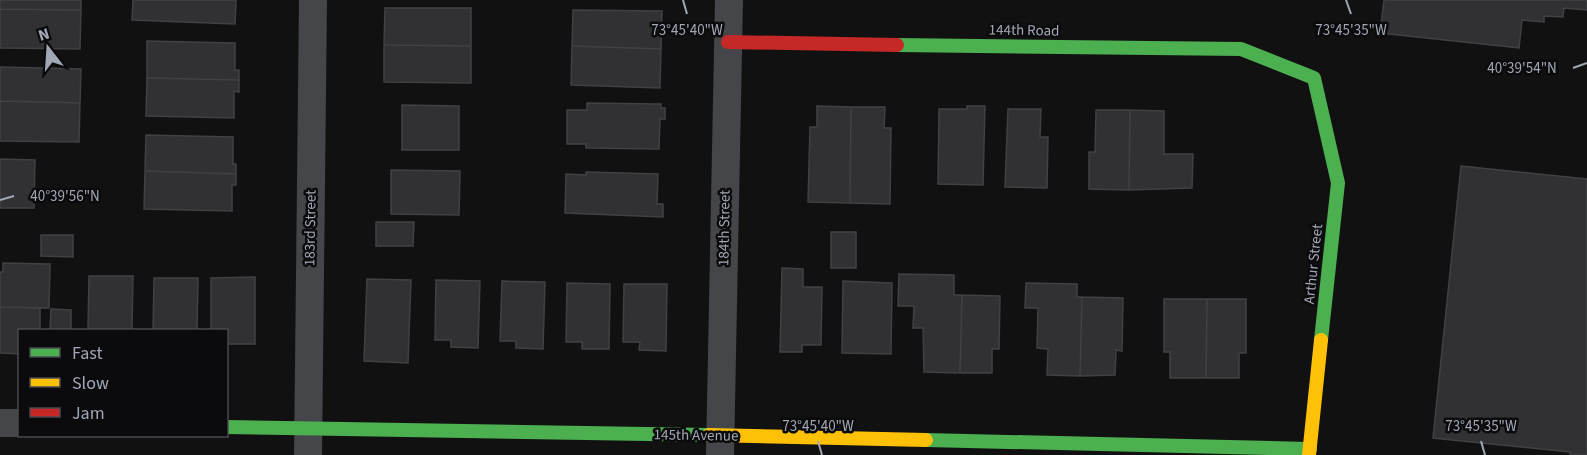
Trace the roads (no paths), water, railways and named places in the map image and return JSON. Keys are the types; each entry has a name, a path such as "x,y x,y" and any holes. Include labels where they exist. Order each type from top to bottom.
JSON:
{"street":[{"name":"183rd Street","path":"308,442 313,0"},
{"name":"184th Street","path":"720,445 729,0"},
{"name":"144th Road","path":"728,42 1241,49 1314,78"},
{"name":"Arthur Street","path":"1309,452 1338,183 1314,78"},
{"path":"0,423 18,423"},
{"name":"145th Avenue","path":"228,427 308,442 1309,452"}]}
